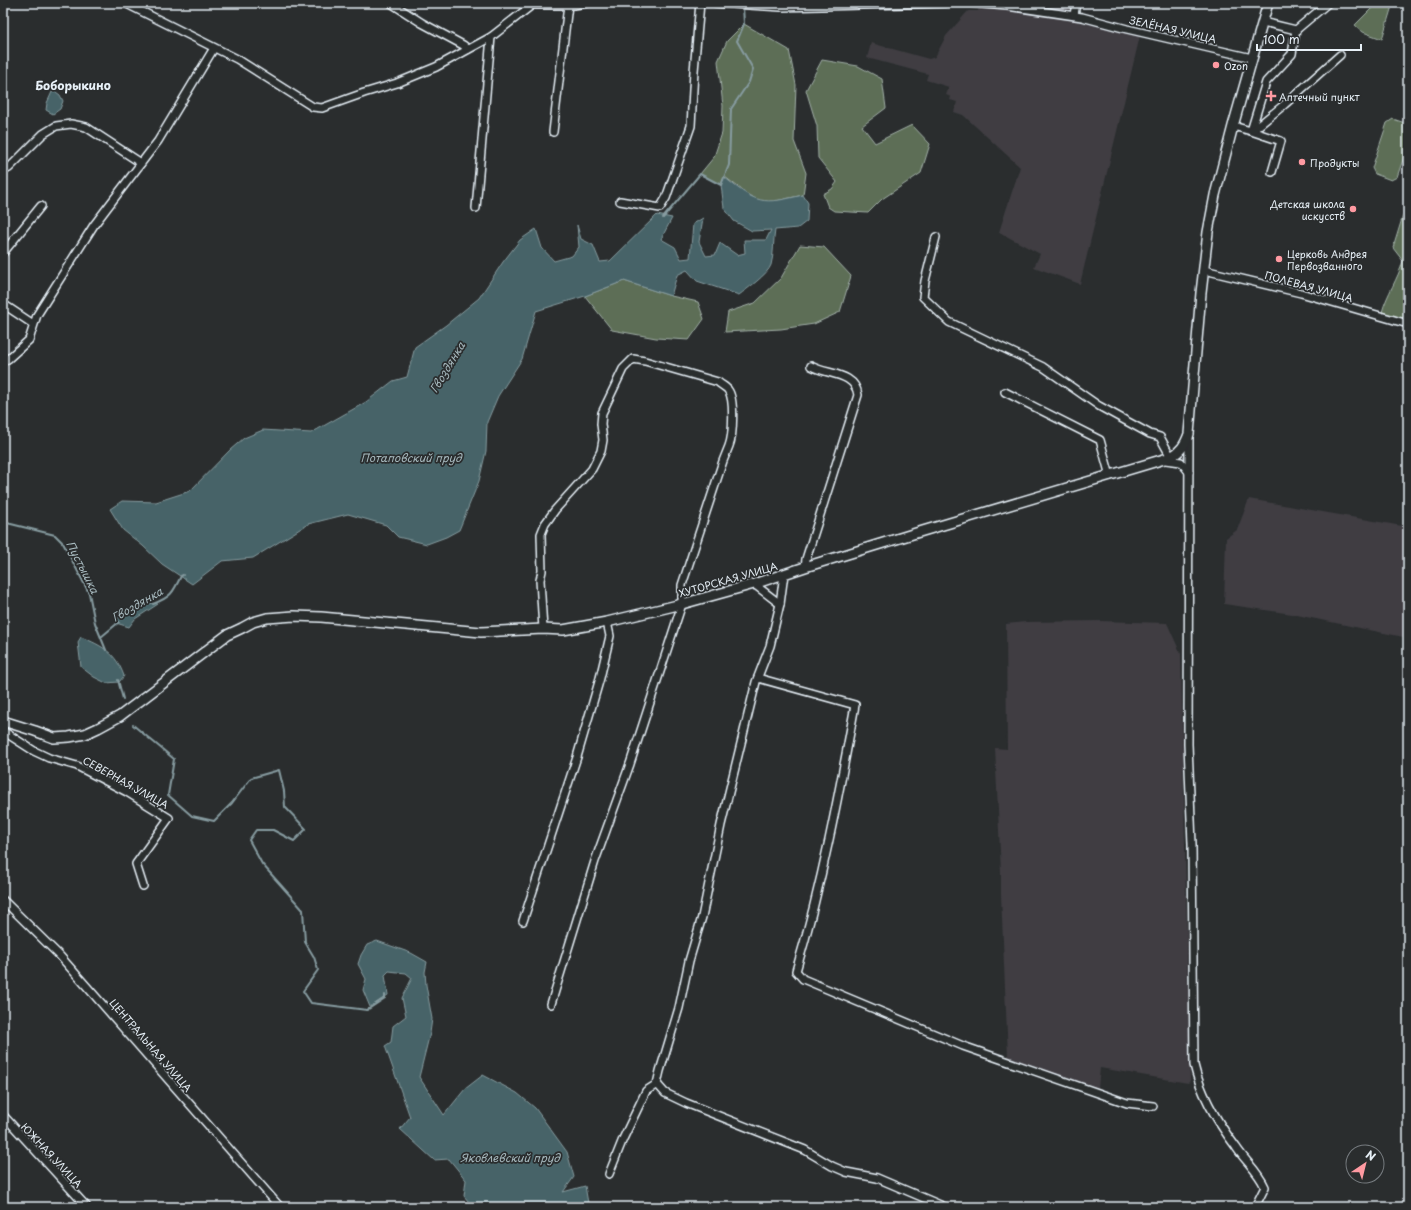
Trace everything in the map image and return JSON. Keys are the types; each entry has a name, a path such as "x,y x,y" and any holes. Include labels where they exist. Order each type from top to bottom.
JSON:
{"main road":[{"path":"1168,459 1178,453 1184,446 1189,434 1208,232 1215,195 1233,126 1268,3"},
{"name":"ХУТОРСКАЯ УЛИЦА","path":"3,721 35,730 54,738 85,734 120,716 228,635 254,622 267,618 294,616 321,617 481,632 543,629 563,630 607,622 682,604 754,584 916,533 1168,459"}],"street":[{"path":"125,3 237,59 313,107 322,108 397,83 436,67 491,37 530,4 572,5 586,3"},
{"path":"391,3 422,23 468,49"},
{"path":"620,201 660,208 666,198 691,126 700,3"},
{"path":"716,3 755,6 808,7 944,3"},
{"name":"ЗЕЛЁНАЯ УЛИЦА","path":"970,3 1007,6 1074,15 1252,58"},
{"path":"1074,15 1076,3"},
{"path":"1252,131 1266,82 1292,54 1296,30 1328,3"},
{"path":"553,132 572,5"},
{"path":"1263,22 1296,30"},
{"path":"476,208 491,37"},
{"path":"3,362 30,340 37,315 94,225 158,141 214,48"},
{"path":"1252,131 1286,104 1340,55"},
{"path":"3,171 9,168 43,134 56,126 71,124 86,127 141,163"},
{"path":"1233,126 1281,141 1272,172"},
{"path":"3,253 41,206"},
{"path":"936,237 925,281 923,297 949,322 1043,367 1099,406 1160,438 1168,459 1181,462 1189,472"},
{"name":"ПОЛЕВАЯ УЛИЦА","path":"1204,270 1302,294 1408,324"},
{"path":"3,304 34,324"},
{"path":"543,629 540,580 542,571 541,534 545,524 555,510 592,468 601,451 603,440 601,424 602,413 623,369 633,359 718,382 729,391 731,397 732,430 730,446 723,461 682,585 682,604 630,764 595,861 551,1004"},
{"path":"805,567 806,559 858,395 857,389 843,376 819,371 811,366"},
{"path":"1005,392 1100,440 1110,476"},
{"path":"1189,434 1188,744 1192,844 1194,1065 1197,1080 1220,1124 1236,1148 1260,1176 1265,1187 1256,1207"},
{"path":"609,1174 623,1139 646,1091 657,1084 679,1008 688,962 702,917 721,826 758,678 770,646 780,604 784,574"},
{"path":"754,584 780,604"},
{"path":"523,921 577,757 598,685 610,636 607,622"},
{"path":"758,678 855,704 839,791 810,927 796,971 799,975 803,979 963,1046 1127,1103 1153,1106"},
{"name":"СЕВЕРНАЯ УЛИЦА","path":"3,730 34,751 49,758 77,766 127,792 168,818 136,864 143,886"},
{"name":"ЦЕНТРАЛЬНАЯ УЛИЦА","path":"3,900 60,956 280,1207"},
{"path":"657,1084 665,1093 686,1103 805,1150 832,1166 846,1172 877,1178 945,1207"},
{"name":"ЮЖНАЯ УЛИЦА","path":"3,1116 87,1207"}],"shaded area":[{"path":"979,3 1070,3 1069,19 1140,36 1080,284 1034,267 1040,254 999,232 1020,167 963,115 954,112 957,102 950,100 951,97 946,95 949,87 926,80 928,74 867,58 871,43 929,59 935,57 946,36 968,11 978,11"},
{"path":"1249,499 1408,527 1408,638 1292,614 1224,604 1226,538 1237,530"},
{"path":"1100,621 1167,623 1181,654 1190,1081 1188,1083 1100,1068 1098,1089 1008,1057 995,748 1007,749 1006,624 1025,622"}],"green space":[{"path":"1377,3 1392,6 1382,39 1363,32 1355,25"},
{"path":"744,24 789,50 796,85 794,141 806,173 803,195 771,202 755,200 725,177 721,185 700,174 714,157 722,133 723,106 718,61 727,41"},
{"path":"822,60 858,66 882,79 886,108 862,126 875,143 912,125 930,144 921,173 882,199 868,213 834,211 828,207 823,194 832,189 837,182 818,158 817,126 806,90"},
{"path":"1393,119 1408,124 1408,145 1397,177 1391,180 1375,174 1372,168 1387,123"},
{"path":"1405,209 1408,211 1408,320 1382,312 1403,261 1393,248"},
{"path":"800,245 824,247 851,276 840,312 814,324 781,329 725,332 728,312 755,303 781,278"},
{"path":"624,281 671,296 698,302 704,319 689,340 656,338 612,330 585,296"}],"water":[{"path":"52,92 56,92 60,95 63,101 60,109 53,114 46,110 47,103"},
{"name":"Потаповский пруд","path":"724,177 744,193 760,200 778,200 803,195 808,203 807,221 798,228 775,230 773,257 769,269 757,281 739,295 697,281 687,270 677,275 671,296 624,281 585,296 536,311 522,359 498,396 487,422 486,451 479,481 459,530 446,537 427,544 398,537 386,525 348,514 308,524 253,558 222,561 192,584 162,564 123,530 110,509 122,501 156,502 190,491 230,450 244,438 263,430 311,433 366,402 393,381 407,377 415,347 446,325 479,298 520,240 536,229 542,248 554,261 572,256 579,247 577,225 581,239 593,245 600,262 610,261 657,215 672,218 661,239 675,247 681,259 690,258 693,224 703,218 699,242 706,256 715,255 720,243 737,255 745,253 744,240 766,240 771,230 752,231 734,221 724,208 721,185"},
{"path":"148,603 158,604 135,619 129,627 116,623 125,612"},
{"path":"81,637 102,647 113,656 121,668 124,676 119,682 106,683 94,677 81,667 78,642"},
{"name":"Яковлевский пруд","path":"377,941 411,953 427,962 425,972 426,985 432,1019 419,1077 444,1115 465,1089 483,1075 517,1093 535,1108 567,1152 574,1177 563,1192 585,1186 588,1203 599,1207 473,1207 464,1196 466,1180 449,1159 434,1160 400,1129 410,1117 385,1046 391,1042 393,1026 406,1016 402,998 412,978 406,973 389,971 385,975 388,995 370,1007 363,990 366,979 358,964 367,945"}],"waterway":[{"name":"Гвоздянка","path":"663,218 700,174 721,185 729,165 731,109 749,82 753,69 737,41 744,24 743,6"},
{"name":"Пустышка","path":"3,522 55,535 63,543 89,593 95,623 106,650"},
{"name":"Гвоздянка","path":"153,604 168,597 183,575"},
{"name":"Гвоздянка","path":"101,637 119,622"},
{"name":"Гвоздянка","path":"118,680 123,699"},
{"name":"Гвоздянка","path":"133,725 174,759 168,795 192,816 214,821 232,803 251,778 279,770 284,791 285,807 306,829 294,841 273,830 256,830 249,840 262,864 303,910 305,942 314,957 318,970 303,991 311,1003 367,1010 385,998 385,995"}],"place":[{"name":"Ozon","path":"1216,65"},
{"name":"Аптечный пункт","path":"1271,96"},
{"name":"Продукты","path":"1302,162"},
{"name":"Детская школа искусств","path":"1353,209"},
{"name":"Церковь Андрея Первозванного","path":"1279,259"}],"district":[{"name":"Боборыкино","path":"73,85"}]}
